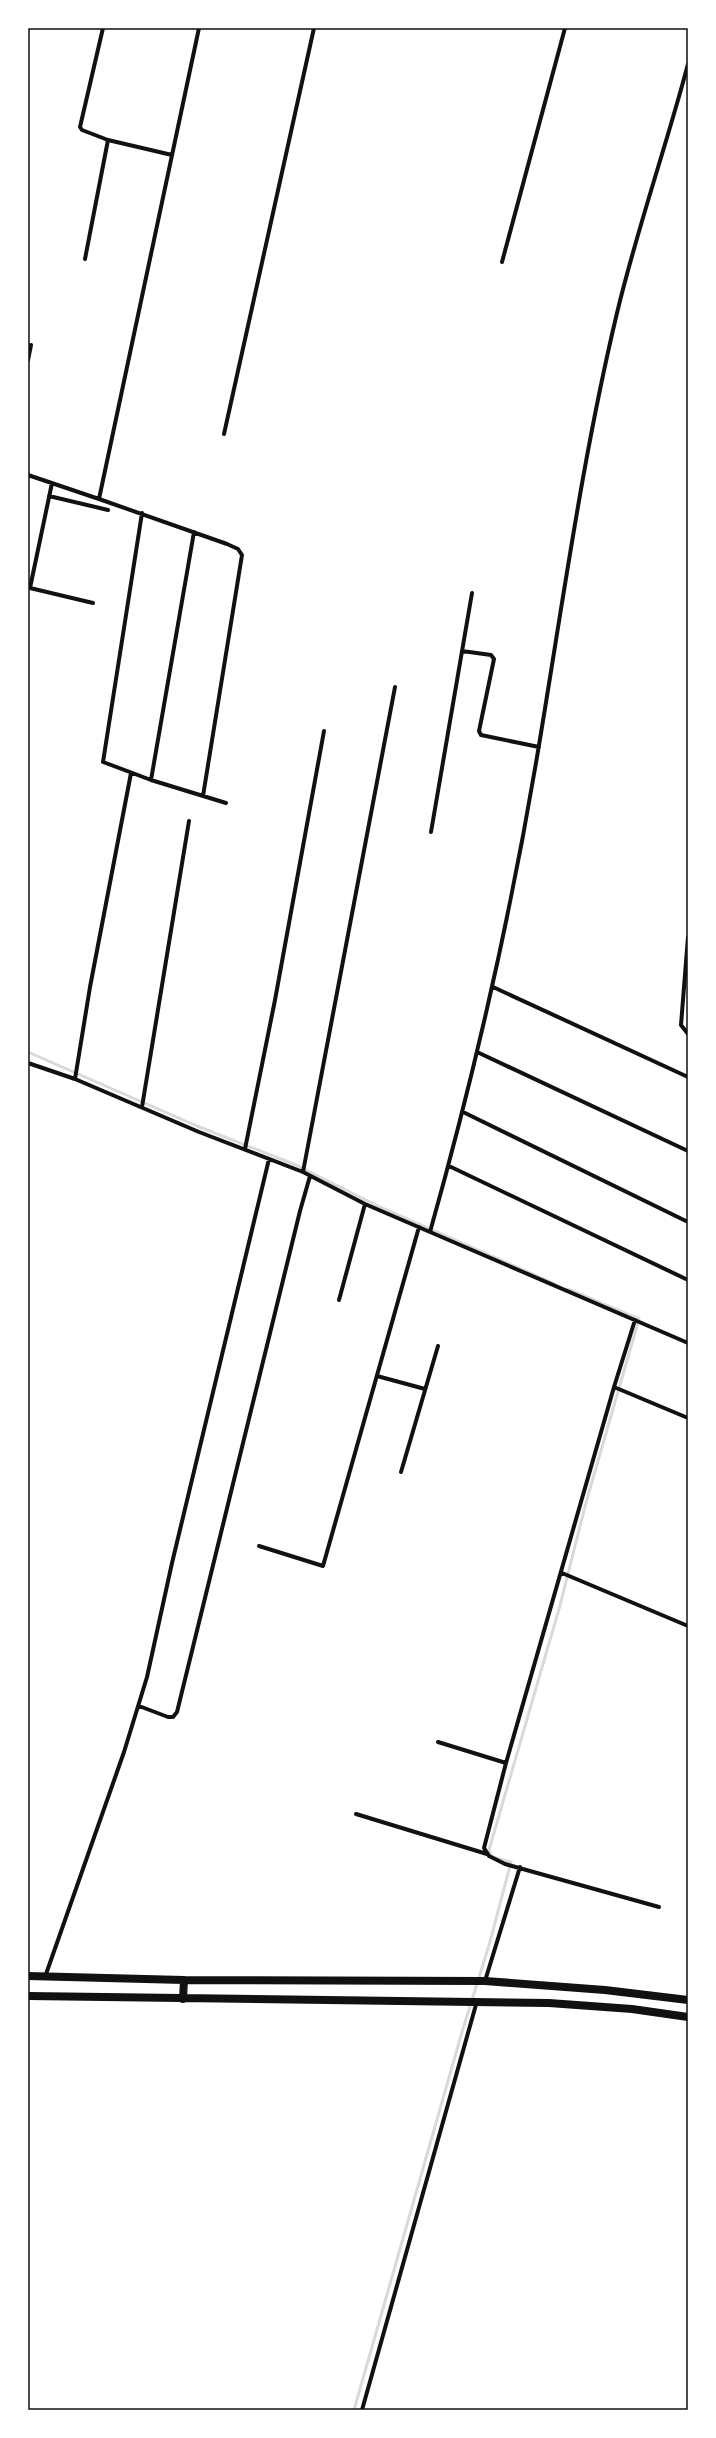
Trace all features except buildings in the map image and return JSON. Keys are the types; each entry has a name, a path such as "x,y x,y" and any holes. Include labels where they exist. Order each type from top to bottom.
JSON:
{"highway":[{"path":"28,1976 184,1980 475,1980 611,1991 688,2000"},
{"path":"183,1999 184,1980"},
{"path":"28,1996 183,1999 477,2001 632,2009 688,2018"}],"street":[{"path":"103,28 80,127 86,134 172,155"},
{"path":"99,499 199,28"},
{"path":"224,434 314,28"},
{"path":"502,262 565,28"},
{"path":"430,1232 463,1112 493,987 539,747 568,563 618,312 688,64"},
{"path":"85,259 108,140"},
{"path":"28,360 31,345"},
{"path":"28,475 194,532 238,549 242,555 203,796"},
{"path":"52,483 30,588 93,603"},
{"path":"49,496 108,510"},
{"path":"142,513 103,762 151,780 226,803"},
{"path":"151,780 194,532"},
{"path":"431,832 472,593"},
{"path":"462,651 491,655 494,659 479,732 481,735 539,747"},
{"path":"303,1172 395,687"},
{"path":"245,1149 275,1000 324,731"},
{"path":"76,1079 90,986 131,773"},
{"path":"142,1107 189,821"},
{"path":"688,937 681,1025 688,1034"},
{"path":"493,987 688,1077"},
{"path":"477,1052 688,1150"},
{"path":"28,1063 76,1079 303,1172 365,1204 688,1343"},
{"path":"463,1112 688,1222"},
{"path":"45,1977 139,1706 269,1158"},
{"path":"449,1166 688,1280"},
{"path":"139,1706 168,1717 173,1717 177,1712 300,1211 310,1176"},
{"path":"339,1300 365,1204"},
{"path":"259,1546 323,1566 419,1227"},
{"path":"487,1854 484,1843 506,1763 564,1573 614,1387 635,1320"},
{"path":"401,1472 438,1346"},
{"path":"377,1376 425,1389"},
{"path":"614,1387 688,1418"},
{"path":"564,1573 688,1626"},
{"path":"438,1742 506,1763"},
{"path":"356,1814 487,1854 505,1864 520,1867 659,1908"},
{"path":"485,1981 520,1867"},
{"path":"362,2410 477,2001"}],"waterway":[{"path":"28,1052 197,1126 296,1165 378,1206 555,1284"},
{"path":"354,2410 462,2032 490,1942 511,1862 492,1857 489,1850 559,1609 587,1499 639,1319 568,1289"}]}
